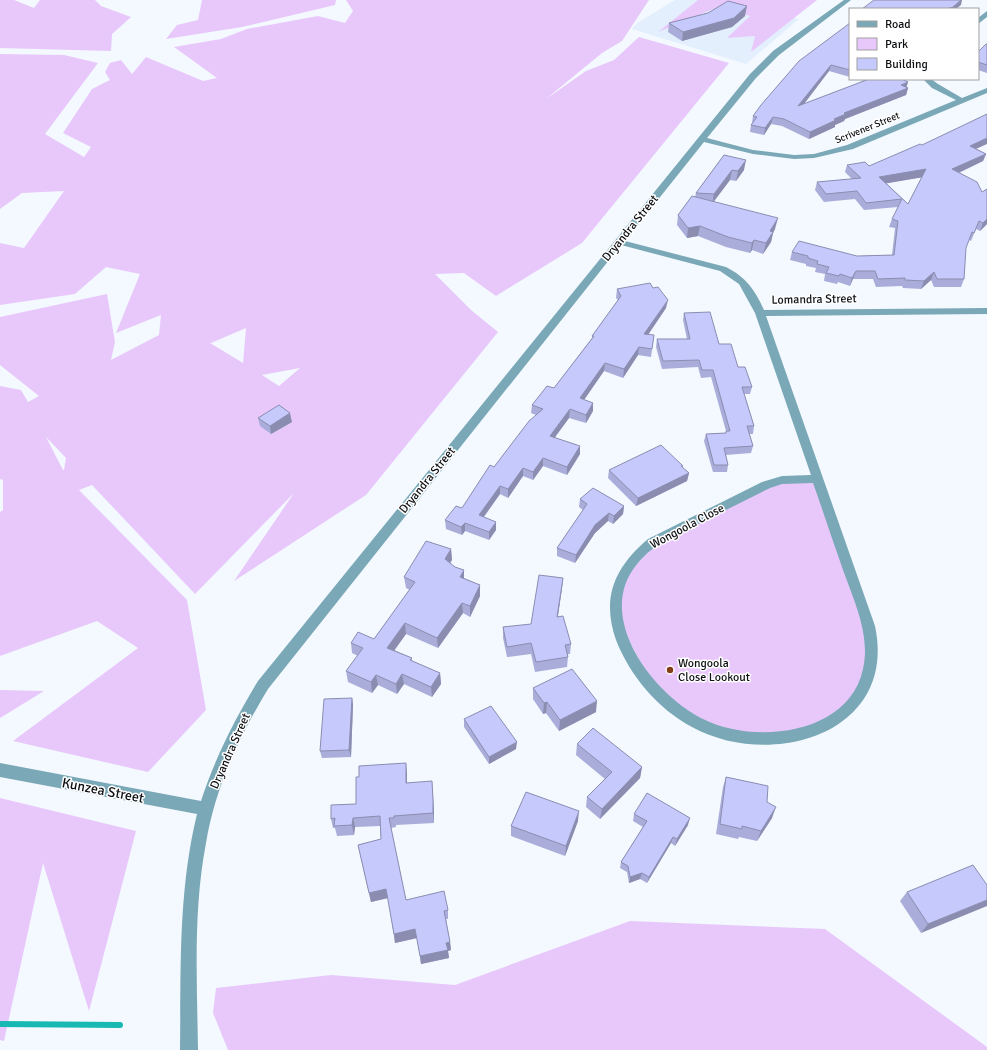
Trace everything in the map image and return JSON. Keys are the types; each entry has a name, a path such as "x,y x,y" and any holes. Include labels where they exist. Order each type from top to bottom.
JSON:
{"street":[{"name":"Dryandra Street","path":"189,1050 191,897 206,810 226,755 244,714 263,685 753,76 776,53 848,0"},
{"path":"979,21 987,14"},
{"path":"928,80 961,100"},
{"name":"Scrivener Street","path":"702,140 759,153 794,157 814,156 850,147 987,90"},
{"name":"Lomandra Street","path":"619,242 723,270 736,275 745,282 760,313 987,311"},
{"name":"Wongoola Close","path":"760,313 818,479 869,626 872,642 868,678 860,696 848,710 829,724 807,733 778,738 745,737 712,730 684,715 659,695 643,677 623,640 617,620 616,601 619,583 628,567 638,554 652,542 766,485 782,480 818,479"},
{"name":"Kunzea Street","path":"0,770 206,810"}],"shaded area":[{"path":"675,0 711,0 799,19 746,64 632,29 637,23"}],"green space":[{"path":"0,0 14,0 34,8 40,0 95,0 101,6 131,17 112,34 111,51 0,48"},
{"path":"202,0 336,0 335,5 242,27 166,39 177,25 198,20"},
{"path":"346,0 649,0 622,41 602,53 546,99 586,71 614,60 639,37 729,63 582,243 496,296 464,273 435,274 471,310 498,332 366,495 234,581 294,493 195,594 92,485 79,490 187,600 206,710 148,772 13,741 138,648 97,621 0,656 0,512 3,510 3,480 0,479 0,386 21,390 28,402 39,396 0,365 0,317 107,294 115,342 111,360 159,335 161,315 116,333 140,274 106,267 75,294 0,305 0,243 24,248 64,191 22,193 0,209 0,54 64,55 98,63 45,134 84,157 91,147 63,133 92,89 110,80 105,72 110,63 121,60 132,74 146,57 203,81 217,78 174,47 221,39 247,29 318,16 345,23 353,11","holes":["246,328 243,363 210,343 211,343","300,368 279,386 262,375","46,437 66,458 63,470"]},
{"path":"698,0 817,0 751,52 755,36 727,38 750,16 718,7 658,32"},
{"path":"818,479 863,609 871,660 848,710 778,739 712,730 659,695 617,620 627,567 638,554 766,485"},
{"path":"0,690 44,691 0,718"},
{"path":"0,798 136,831 89,1011 43,863 4,1041 0,1040"},
{"path":"630,921 825,929 987,1047 987,1050 228,1050 213,1013 216,988 331,975 455,985"}],"building":[{"path":"874,0 961,0 950,8 863,8"},
{"path":"728,1 747,6 734,18 683,32 669,23 708,13"},
{"path":"849,24 849,70 831,65 798,106 866,80 904,80 908,82 901,85 908,88 844,113 846,114 810,132 784,119 773,117 765,128 751,125 757,117 753,116 761,105 799,61"},
{"path":"987,44 987,65 979,62 979,51"},
{"path":"987,114 987,138 970,146 986,154 952,169 977,182 982,192 987,189 987,219 983,223 979,221 974,233 972,232 966,248 964,279 937,279 934,272 924,281 905,280 905,278 878,279 875,271 856,271 852,278 840,274 839,276 826,273 829,267 817,264 818,261 808,258 808,256 792,252 799,241 857,256 894,255 898,221 892,219 902,199 866,203 857,191 826,194 817,182 861,178 847,165 865,162 869,166 920,144 922,145","holes":["926,169 908,204 879,177"]},
{"path":"724,155 746,160 738,171 732,170 714,194 696,193"},
{"path":"692,196 778,218 770,231 773,232 766,243 754,240 752,243 728,237 700,226 688,228 678,215"},
{"path":"650,283 653,288 658,287 668,300 644,334 654,335 652,349 639,347 624,369 605,363 580,398 593,403 586,415 570,409 550,436 580,446 567,467 543,458 533,472 523,468 508,489 500,486 479,515 496,522 489,532 465,523 461,527 445,520 456,506 462,508 490,465 494,467 529,421 543,409 532,405 547,386 554,388 594,336 592,336 621,296 617,289"},
{"path":"710,312 719,344 731,344 738,367 745,367 752,387 742,387 754,426 747,426 753,446 724,448 728,465 714,465 706,434 726,433 726,431 730,431 713,370 702,370 699,360 663,361 657,339 690,339 684,313"},
{"path":"279,405 290,413 270,426 258,418"},
{"path":"661,445 689,473 638,498 609,470"},
{"path":"593,488 624,506 614,516 609,513 595,525 576,555 557,548 587,504 580,499"},
{"path":"426,541 451,549 445,559 455,567 464,570 460,577 480,585 470,606 462,603 437,638 405,623 387,648 412,658 410,660 440,673 431,687 402,674 396,684 376,675 371,682 346,671 363,648 351,643 358,632 374,639 415,582 404,577"},
{"path":"539,575 563,578 557,617 563,616 571,644 565,645 568,657 536,662 531,643 507,647 503,627 531,624"},
{"path":"572,669 597,701 560,720 547,702 544,703 533,688"},
{"path":"352,698 349,750 320,751 324,699"},
{"path":"491,706 517,742 489,757 464,719"},
{"path":"593,728 642,767 602,809 587,797 612,772 577,744"},
{"path":"406,763 406,783 432,781 433,813 394,816 394,818 389,818 406,900 444,891 448,910 444,911 450,942 446,943 448,950 420,956 415,929 394,934 386,889 369,893 358,845 381,839 380,816 353,818 352,825 334,826 335,818 331,819 331,805 356,804 356,777 359,777 359,766"},
{"path":"726,777 768,786 767,802 776,807 761,831 742,826 742,829 720,824"},
{"path":"526,792 579,811 566,846 511,826"},
{"path":"647,793 690,818 677,839 673,837 649,877 642,873 630,877 628,866 621,862 647,821 634,814"},
{"path":"973,865 987,885 987,900 928,924 907,892"}],"waterway":[{"path":"0,1024 120,1025"}],"place":[{"name":"Wongoola Close Lookout","path":"670,670"}]}
